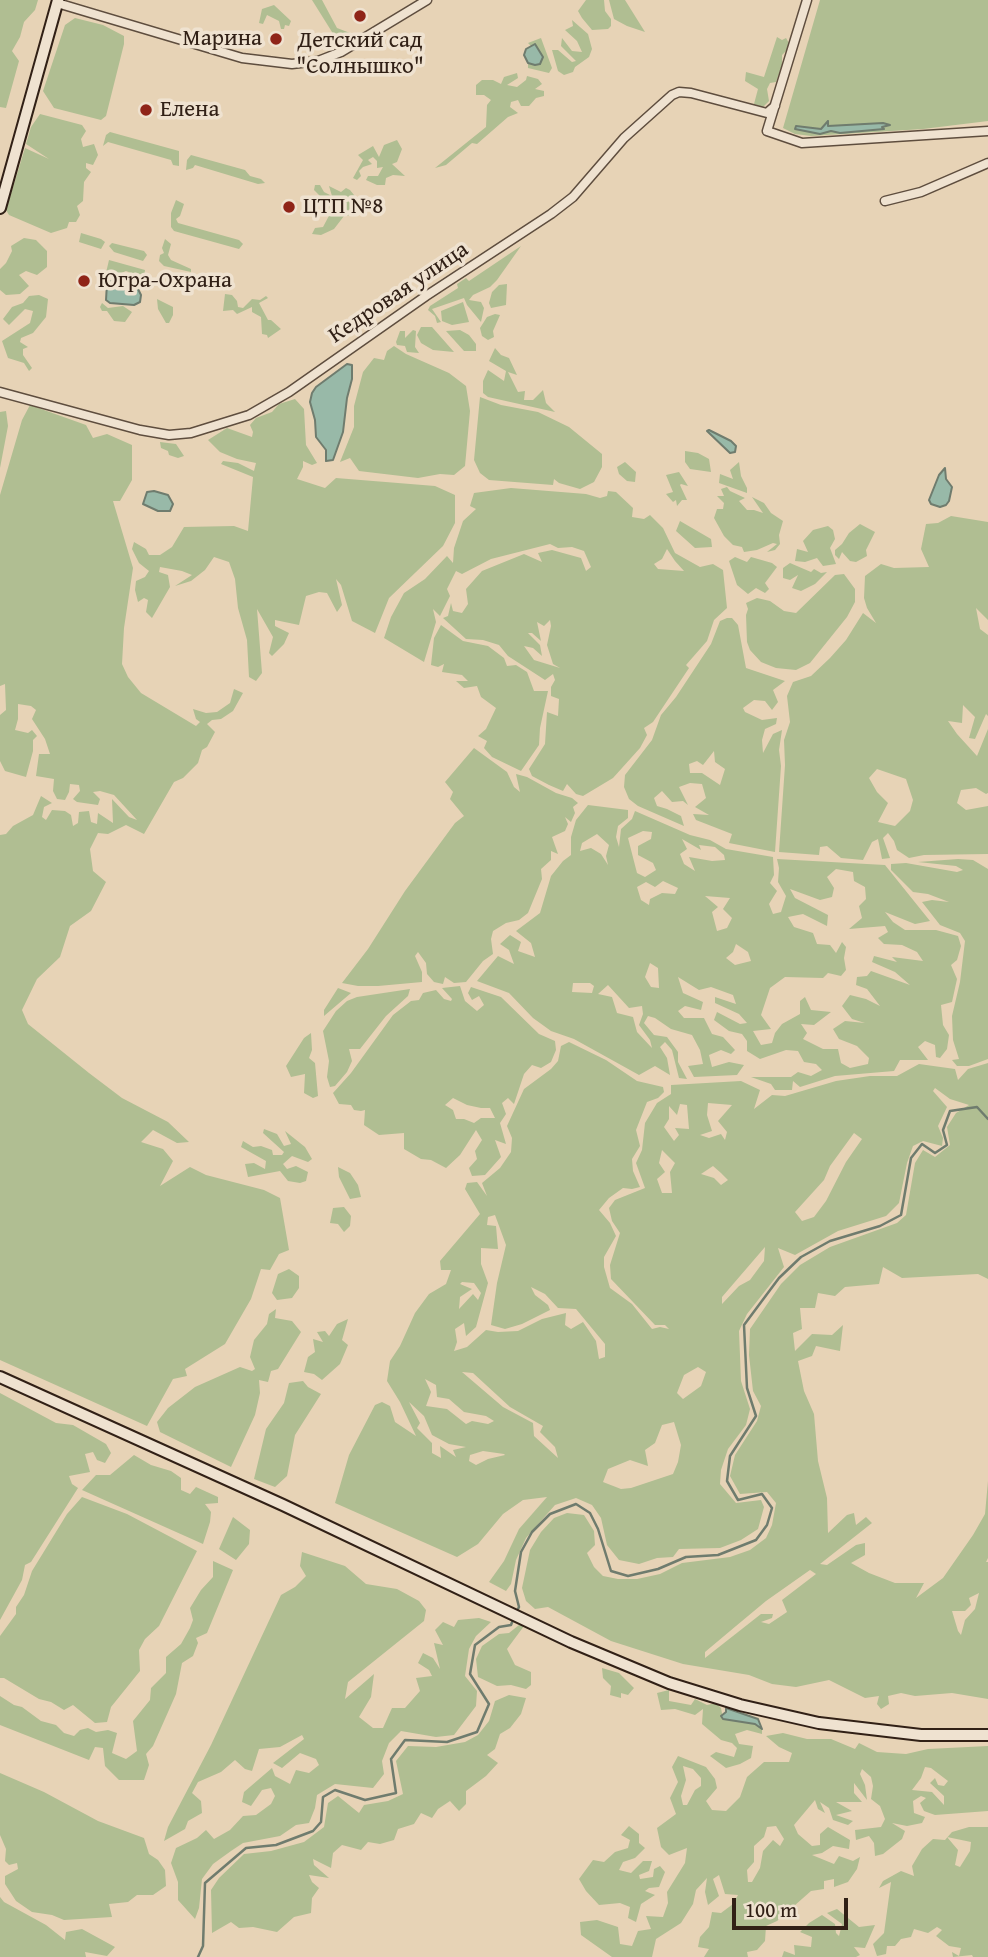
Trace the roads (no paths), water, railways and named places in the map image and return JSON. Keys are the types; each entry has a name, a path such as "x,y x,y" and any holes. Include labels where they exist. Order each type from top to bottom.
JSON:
{"main road":[{"path":"0,208 57,2"},
{"path":"0,1377 283,1505 538,1627 669,1683 740,1705 819,1723 921,1735 988,1735"}],"street":[{"path":"57,2 242,58 292,64 318,61 341,52 427,0"},
{"path":"807,0 767,131 802,143 988,131"},
{"name":"Кедровая улица","path":"0,392 140,430 169,435 191,433 249,415 289,392 425,296 551,214 573,197 624,138 672,95 679,92 691,93 766,113 775,106"},
{"path":"885,201 920,192 988,163"}],"waterway":[{"path":"517,1611 519,1607 515,1591 521,1552 532,1532 550,1514 576,1504 590,1513 611,1571 628,1576 658,1569 686,1557 718,1555 756,1540 767,1525 772,1508 762,1494 738,1500 727,1481 730,1456 756,1416 747,1388 744,1325 779,1278 801,1257 830,1241 880,1226 901,1215 911,1158 922,1144 935,1153 947,1145 943,1130 950,1111 977,1107 988,1119"},
{"path":"198,1957 203,1946 205,1883 246,1848 276,1845 313,1831 321,1822 323,1797 335,1790 365,1800 396,1793 391,1759 405,1740 447,1742 477,1732 489,1704 470,1674 475,1645 499,1627 511,1625 514,1617"}],"place":[{"name":"Детский сад \"Солнышко\"","path":"360,16"},
{"name":"Марина","path":"276,39"},
{"name":"Елена","path":"146,110"},
{"name":"ЦТП №8","path":"289,207"},
{"name":"Югра-Охрана","path":"84,281"}]}
